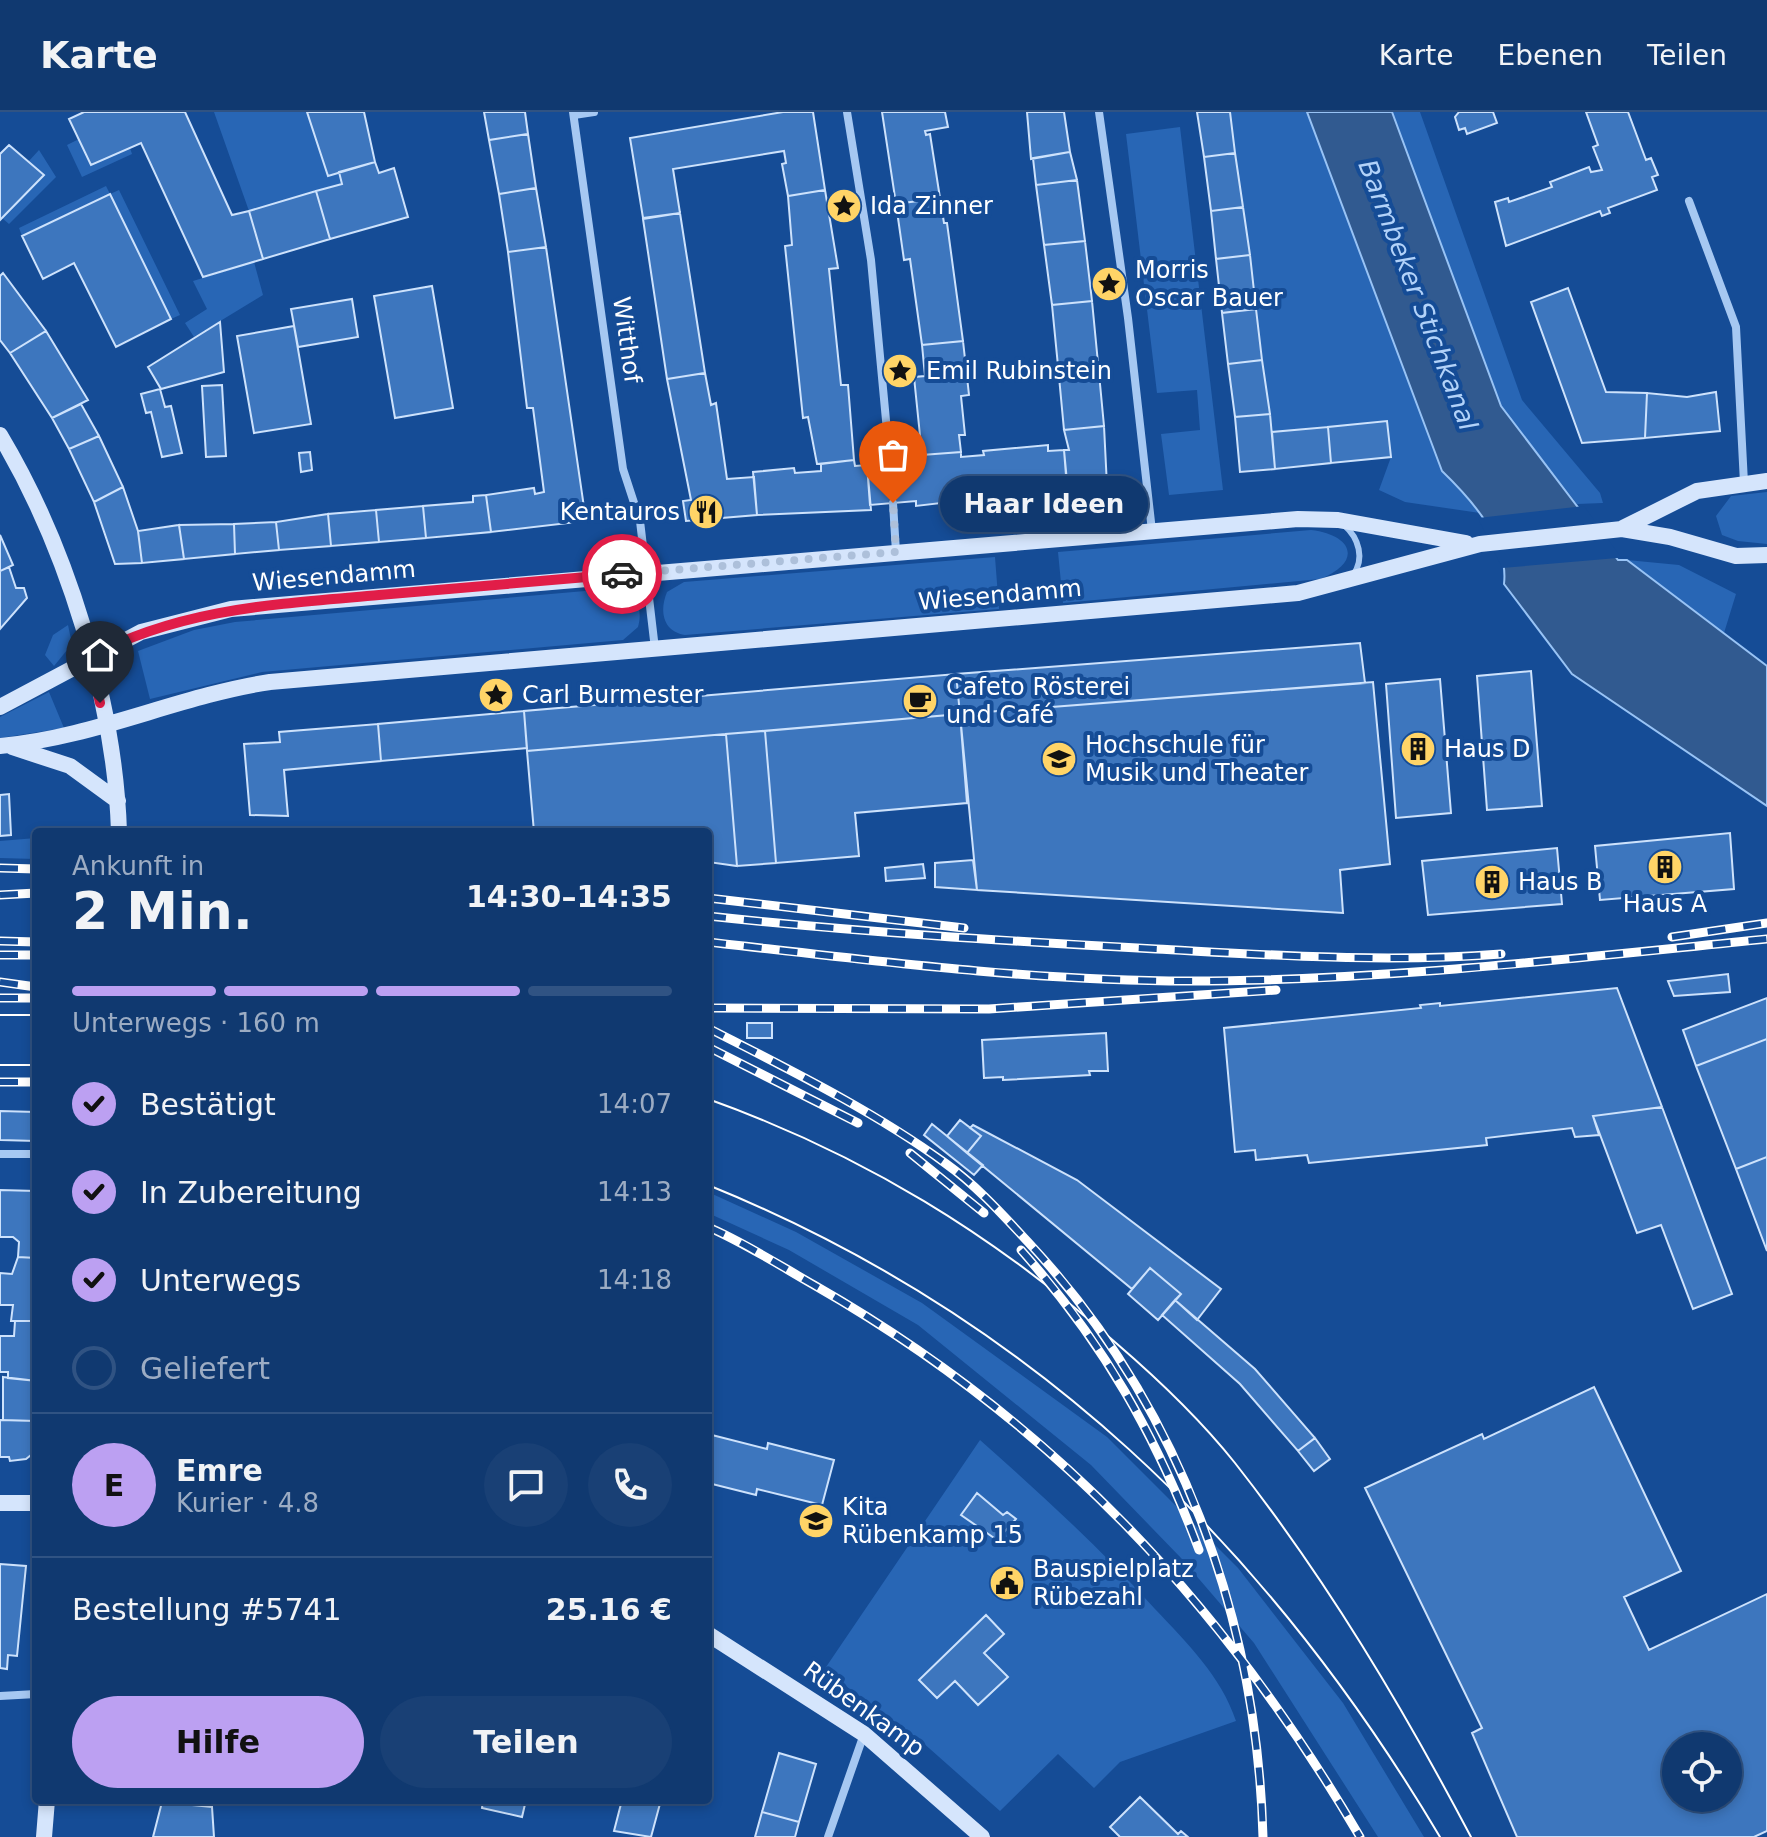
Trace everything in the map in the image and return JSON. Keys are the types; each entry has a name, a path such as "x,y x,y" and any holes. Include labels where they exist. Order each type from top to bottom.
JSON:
{"street":[{"path":"573,114 594,112"},
{"path":"847,112 871,260 890,463"},
{"path":"1099,112 1128,318 1152,531"},
{"name":"Witthof","path":"573,114 623,469 638,513 646,572"},
{"path":"1689,201 1736,327 1744,483"},
{"path":"0,435 60,556 78,606 106,726 118,801 119,828"},
{"name":"Wiesendamm","path":"1622,529 1697,491 1767,481"},
{"path":"893,503 896,552"},
{"name":"Wiesendamm","path":"0,707 141,632 222,611 646,572 1298,519 1338,520 1442,541 1480,544"},
{"name":"Wiesendamm","path":"3,746 106,726 200,696 270,682 1284,594 1348,581 1480,544 1622,529 1670,537 1736,556 1767,555"},
{"path":"646,572 655,649"},
{"path":"3,746 70,766 118,801"},
{"path":"0,1154 32,1155"},
{"path":"0,1503 32,1503"},
{"name":"Rübenkamp","path":"712,1637 864,1734 982,1837"},
{"path":"0,1696 32,1694"},
{"path":"828,1837 864,1734"},
{"path":"44,1837 47,1804"}],"lane":[{"path":"1338,520 1356,539 1360,551 1359,567 1348,581"}],"shaded area":[{"path":"214,112 307,112 328,175 339,172 342,184 249,211"},
{"path":"1230,112 1307,112 1442,471 1480,513 1405,502 1379,490 1391,457 1387,421 1272,432"},
{"path":"1392,112 1420,112 1522,400 1600,493 1603,503 1577,504 1501,406"},
{"path":"1180,127 1223,490 1169,495 1161,434 1200,430 1197,390 1157,393 1126,134"},
{"path":"79,139 91,165 130,148 132,154 82,177 67,145"},
{"path":"39,150 56,177 9,224 2,218 44,175 28,162"},
{"path":"106,186 110,194 119,190 180,315 171,319 110,195 22,236 19,228"},
{"path":"254,262 263,295 194,337 185,323 207,309 193,281"},
{"path":"1767,492 1767,544 1738,541 1722,535 1716,516 1731,496"},
{"path":"1311,530 1336,537 1347,550 1343,565 1320,579 1063,603 1058,552"},
{"path":"995,557 999,609 685,635 672,630 663,613 667,592 684,582"},
{"path":"1627,560 1679,565 1736,594 1724,633"},
{"path":"619,588 630,593 640,614 638,627 623,640 262,672 150,699 138,651 194,630 235,622"},
{"path":"68,625 72,644 54,666 45,655 53,635"},
{"path":"49,692 64,728 0,738 0,717"},
{"path":"32,838 32,859 0,858 0,841"},
{"path":"712,1194 796,1232 922,1303 1107,1437 1238,1568 1343,1703 1424,1837 1378,1837 1254,1643 1181,1558 1091,1465 918,1325 789,1250 712,1215"},
{"name":"Bauspielplatz Rübezahl","path":"980,1440 1092,1543 1179,1635 1222,1689 1236,1721 1120,1762 1094,1788 1058,1754 1000,1811 921,1741 824,1670"}],"water":[{"name":"Barmbeker Stichkanal","path":"1307,112 1392,112 1501,406 1618,560 1627,560 1767,666 1767,806 1572,674 1504,584 1500,552 1486,522 1442,471"}],"pier":[{"path":"1584,506 1620,556 1629,557 1502,568 1478,518"}],"building":[{"path":"84,112 185,112 232,215 249,211 263,259 203,277 141,143 91,165 69,119"},
{"path":"307,112 364,112 375,162 328,176"},
{"path":"484,112 525,112 528,134 489,140"},
{"path":"783,112 813,112 825,190 788,196 782,164 786,163 784,151 673,169 680,213 643,218 630,138"},
{"path":"882,112 945,112 948,127 925,131 926,135 930,134 940,198 896,204"},
{"path":"1027,112 1064,112 1070,152 1031,159"},
{"path":"1197,112 1230,112 1235,153 1204,157"},
{"path":"1459,112 1493,112 1497,123 1467,134 1465,128 1459,130 1455,117"},
{"path":"1586,112 1628,112 1646,160 1651,158 1658,175 1652,177 1657,190 1608,208 1610,213 1602,216 1600,211 1506,246 1495,202 1508,198 1509,202 1552,187 1550,182 1589,167 1591,172 1602,170 1593,147 1598,145"},
{"path":"528,134 536,188 499,194 489,140"},
{"path":"9,145 44,175 0,220 0,154"},
{"path":"1070,152 1077,180 1036,185 1033,158"},
{"path":"1235,153 1243,207 1211,211 1204,157"},
{"path":"375,162 379,173 394,168 408,217 330,239 316,191 342,184 339,172"},
{"path":"1077,180 1085,241 1044,245 1036,185"},
{"path":"536,188 546,247 508,252 499,194"},
{"path":"825,190 838,268 829,269 841,385 848,385 854,460 817,464 808,417 803,418 785,246 792,245 788,196"},
{"path":"316,191 330,239 263,259 249,211"},
{"path":"110,194 171,319 116,347 74,263 43,279 22,236"},
{"path":"940,198 944,223 947,223 963,341 922,345 910,259 904,260 896,204"},
{"path":"1243,207 1250,255 1216,259 1211,211"},
{"path":"680,213 705,373 667,379 643,219"},
{"path":"1085,241 1092,301 1052,305 1044,245"},
{"path":"546,247 586,521 491,532 486,495 534,488 535,494 544,492 533,408 527,408 508,252"},
{"path":"1250,255 1256,309 1222,313 1216,259"},
{"path":"3,273 46,331 10,353 0,340 0,276"},
{"path":"432,286 453,408 395,418 374,296"},
{"path":"1568,288 1606,392 1647,393 1645,438 1582,443 1531,302"},
{"path":"352,299 358,337 298,347 291,309"},
{"path":"1092,301 1098,363 1058,366 1052,305"},
{"path":"1256,309 1262,360 1228,364 1222,313"},
{"path":"220,322 224,372 161,389 148,367"},
{"path":"294,326 311,424 254,433 237,336"},
{"path":"46,331 88,400 52,418 10,353"},
{"path":"963,341 969,395 961,396 965,435 959,435 961,452 922,455 914,377 925,376 922,345"},
{"path":"1262,360 1270,414 1235,417 1228,364"},
{"path":"1098,363 1104,426 1064,430 1058,366"},
{"path":"705,373 711,405 716,403 727,479 754,477 757,515 686,521 683,501 691,500 667,379"},
{"path":"222,385 226,456 206,457 202,386"},
{"path":"160,389 165,407 171,406 182,453 162,457 151,412 146,413 141,394"},
{"path":"1716,392 1720,431 1645,438 1647,393 1687,397"},
{"path":"81,404 99,436 69,449 52,418"},
{"path":"1270,414 1275,469 1240,472 1235,417"},
{"path":"1387,421 1391,457 1331,463 1328,427"},
{"path":"1104,426 1107,486 1067,488 1064,450 1069,450 1064,430"},
{"path":"1328,427 1331,463 1275,469 1272,432"},
{"path":"99,436 123,487 94,502 69,449"},
{"path":"1048,445 1048,451 1064,450 1068,492 1052,494 1052,490 916,506 916,501 870,505 867,465 921,460 922,455 961,452 961,457 984,455 983,451"},
{"path":"310,452 312,470 301,472 299,453"},
{"path":"854,460 855,466 867,465 871,510 757,515 753,472 794,468 795,473 821,471 821,464"},
{"path":"123,487 138,531 142,563 115,564 94,502"},
{"path":"486,495 491,532 426,538 423,506 473,502 473,496"},
{"path":"423,506 426,538 379,542 376,510"},
{"path":"376,510 379,542 331,546 328,514"},
{"path":"328,514 331,546 279,550 276,522"},
{"path":"276,522 279,550 235,554 234,524"},
{"path":"234,524 235,554 184,559 179,525"},
{"path":"179,525 184,559 142,563 138,531"},
{"path":"0,535 13,565 0,571"},
{"path":"9,567 16,588 24,588 27,598 0,629 0,571"},
{"path":"1360,643 1365,683 960,714 956,674"},
{"path":"1531,671 1542,806 1487,810 1477,676"},
{"path":"956,674 960,714 527,751 524,711"},
{"name":"Haus D","path":"1440,679 1451,813 1396,818 1386,684"},
{"path":"1373,682 1390,864 1340,870 1343,913 977,890 960,714"},
{"path":"524,711 527,748 381,761 378,724"},
{"path":"960,714 967,803 855,813 859,856 776,863 765,731"},
{"path":"378,724 381,761 284,770 288,816 250,815 244,744 280,742 279,732"},
{"path":"765,731 776,863 737,866 726,734"},
{"path":"726,734 737,866 712,863 712,828 534,828 527,751"},
{"path":"9,794 11,835 0,836 0,795"},
{"name":"Haus A","path":"1730,833 1734,889 1600,900 1595,846"},
{"name":"Haus B","path":"1557,848 1562,904 1428,915 1422,861"},
{"path":"973,860 977,890 935,887 935,863"},
{"path":"923,864 925,878 886,881 885,868"},
{"path":"1728,974 1730,992 1674,996 1668,981"},
{"path":"1617,988 1662,1107 1593,1116 1599,1135 1575,1137 1572,1128 1486,1138 1487,1145 1309,1163 1307,1155 1256,1160 1255,1150 1235,1152 1224,1028 1421,1008 1420,1005 1440,1003 1440,1006"},
{"path":"1767,998 1767,1039 1696,1066 1683,1030"},
{"path":"747,1023 772,1023 772,1038 747,1038"},
{"path":"1106,1033 1108,1071 1089,1071 1090,1075 1003,1080 1003,1077 984,1078 982,1040"},
{"path":"1767,1039 1767,1157 1736,1169 1696,1066"},
{"path":"1662,1107 1732,1294 1693,1309 1661,1225 1637,1233 1593,1116"},
{"path":"0,1111 32,1112 32,1141 0,1140"},
{"path":"960,1120 981,1136 967,1153 947,1136"},
{"path":"932,1124 983,1165 974,1175 924,1135"},
{"path":"973,1125 1077,1180 1221,1289 1197,1320 1175,1300 1181,1294 1150,1268 1132,1289 967,1153 981,1136 970,1128"},
{"path":"1767,1157 1767,1251 1736,1169"},
{"path":"0,1190 32,1191 32,1258 18,1257 19,1242 13,1237 0,1237"},
{"path":"18,1257 32,1258 32,1321 11,1321 13,1305 0,1305 0,1273 12,1274"},
{"path":"1150,1268 1181,1294 1158,1320 1128,1294"},
{"path":"1175,1300 1255,1369 1315,1438 1298,1451 1240,1384 1162,1315"},
{"path":"15,1321 32,1321 32,1381 8,1378 8,1372 0,1372 0,1336 14,1336"},
{"path":"3,1377 32,1381 32,1421 3,1420"},
{"path":"1594,1387 1681,1571 1624,1597 1649,1650 1767,1594 1767,1831 1754,1837 1517,1837 1472,1733 1482,1728 1365,1488 1482,1434 1484,1439"},
{"path":"0,1420 32,1421 32,1454 26,1459 10,1461 9,1457 0,1457"},
{"path":"712,1435 767,1449 768,1443 834,1460 822,1505 757,1489 756,1495 712,1484"},
{"path":"1315,1438 1330,1459 1314,1471 1298,1451"},
{"path":"977,1493 1003,1515 1007,1512 1016,1519 997,1540 961,1515"},
{"path":"0,1564 26,1566 17,1656 8,1655 7,1669 0,1668"},
{"path":"986,1615 1004,1634 984,1653 1008,1677 978,1705 955,1681 937,1698 919,1680"},
{"path":"779,1753 816,1764 799,1822 762,1812"},
{"path":"1140,1797 1178,1834 1181,1831 1188,1837 1120,1837 1110,1827"},
{"path":"161,1804 212,1807 214,1837 153,1837"},
{"path":"482,1804 525,1804 522,1817 482,1808"},
{"path":"621,1804 660,1804 651,1837 614,1831"},
{"path":"762,1812 799,1822 795,1837 755,1837"}],"tunnel":[{"path":"890,463 893,503"}],"tram line":[{"path":"0,1015 32,1015"},
{"path":"0,1065 32,1065"},
{"path":"712,1101 820,1145 924,1201 974,1233 1070,1304 1193,1415 1269,1507 1332,1598 1418,1740 1471,1837"},
{"path":"712,1187 824,1238 933,1300 1035,1371 1129,1449 1216,1535 1297,1629 1371,1730 1440,1837"}],"railway":[{"path":"0,868 32,869"},
{"path":"0,895 32,893"},
{"path":"712,898 964,928"},
{"path":"712,916 932,936 1242,954 1372,958 1501,954"},
{"path":"1672,937 1767,923"},
{"path":"712,942 1008,973 1189,981 1407,973 1767,939"},
{"path":"0,941 32,942"},
{"path":"0,955 32,955"},
{"path":"0,982 32,986"},
{"path":"712,1008 989,1009 1276,990"},
{"path":"0,998 32,998"},
{"path":"712,1030 859,1108 956,1172 1028,1242 1081,1305 1128,1372 1167,1443 1200,1518 1226,1595 1245,1674 1257,1755 1263,1837"},
{"path":"712,1049 858,1123"},
{"path":"0,1082 32,1082"},
{"path":"910,1153 984,1213"},
{"path":"712,1229 762,1254 900,1338 980,1395 1055,1457 1124,1524 1190,1595 1250,1671 1307,1752 1360,1837"},
{"path":"1021,1250 1077,1320 1125,1391 1165,1468 1199,1550"}],"way so far":[{"path":"622,574 896,552 893,503"}],"place":[{"name":"Ida Zinner","path":"844,206"},
{"name":"Morris Oscar Bauer","path":"1109,284"},
{"name":"Emil Rubinstein","path":"900,371"},
{"name":"Haar Ideen","path":"893,503"},
{"name":"Kentauros","path":"706,512"},
{"name":"Carl Burmester","path":"496,695"},
{"name":"Cafeto Rösterei und Café","path":"920,701"},
{"name":"Haus D","path":"1418,749"},
{"name":"Hochschule für Musik und Theater","path":"1059,759"},
{"name":"Haus A","path":"1665,867"},
{"name":"Haus B","path":"1492,882"},
{"name":"Kita Rübenkamp 15","path":"816,1521"},
{"name":"Bauspielplatz Rübezahl","path":"1007,1583"}],"route":[{"path":"100,703 90,657 141,632 193,616 276,604 622,574"}]}
